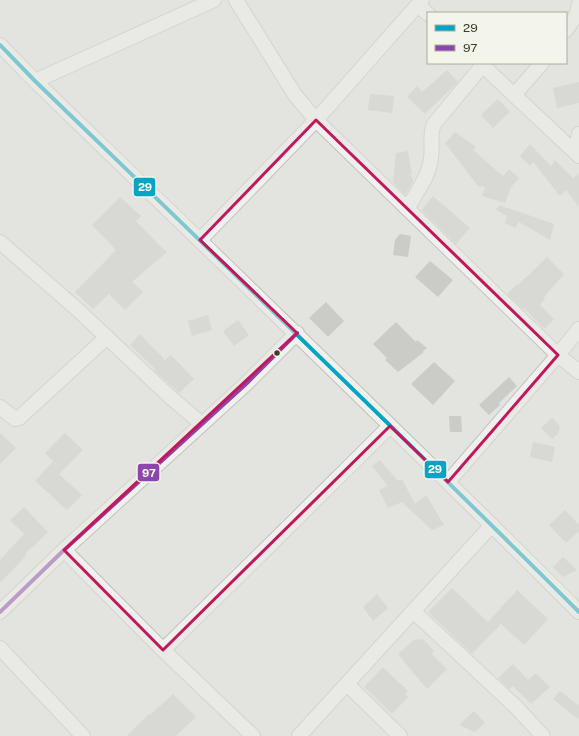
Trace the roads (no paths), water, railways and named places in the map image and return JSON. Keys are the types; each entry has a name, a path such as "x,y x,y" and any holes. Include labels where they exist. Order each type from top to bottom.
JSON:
{"street":[{"path":"35,81 214,0"},
{"path":"236,0 296,95 316,120 558,355 579,372"},
{"path":"567,29 576,16 579,4"},
{"path":"200,240 316,120 422,6"},
{"path":"0,45 35,81 297,333 579,612"},
{"path":"407,209 423,182 429,168 434,124 481,64 577,154"},
{"path":"514,94 541,64"},
{"path":"577,154 579,134"},
{"path":"0,242 67,300 169,396 202,424"},
{"path":"448,482 579,329"},
{"path":"0,612 64,550 247,383 297,333"},
{"path":"0,407 16,419 19,418 107,337"},
{"path":"163,650 390,426"},
{"path":"299,736 492,525"},
{"path":"64,550 163,650 253,736"},
{"path":"413,611 516,707 543,736"},
{"path":"0,648 83,736"},
{"path":"347,684 400,736"}]}
